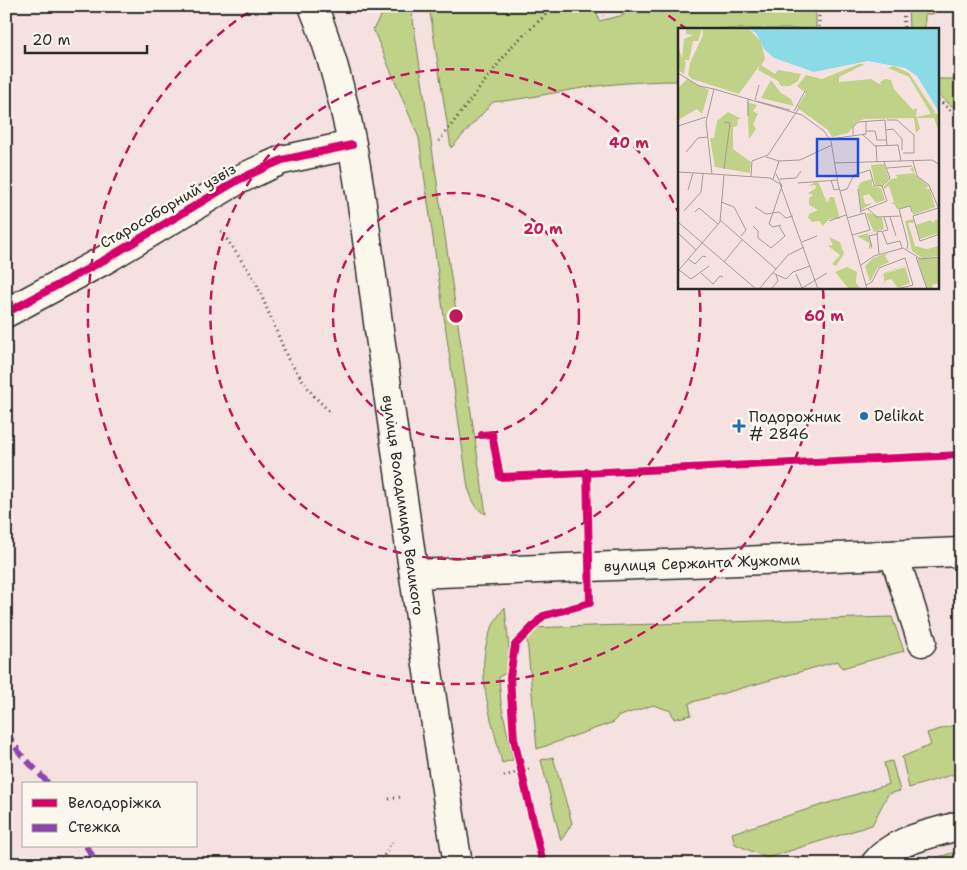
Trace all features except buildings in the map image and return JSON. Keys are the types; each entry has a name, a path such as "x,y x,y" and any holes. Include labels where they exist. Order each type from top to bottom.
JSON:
{"main road":[{"name":"вулиця Володимира Великого","path":"313,6 329,45 352,145 414,574 425,666 458,864"},
{"name":"Старособорний узвіз","path":"6,313 106,259 238,180 282,160 352,145"},
{"name":"вулиця Сержанта Жужоми","path":"414,574 961,552"},
{"path":"894,555 922,642"},
{"path":"875,864 883,853 897,845 961,825"}],"path":[{"path":"439,141 512,46 555,6"},
{"path":"601,6 603,16"},
{"path":"819,6 819,28"},
{"path":"903,6 904,28"},
{"path":"940,102 961,119"},
{"path":"200,203 249,268 288,359 313,395 330,412"},
{"path":"504,776 523,769 523,781"},
{"path":"389,799 401,797"},
{"path":"379,864 392,842"}],"green space":[{"path":"387,6 411,6 486,514 477,507 468,488 419,138 373,29"},
{"path":"429,6 596,6 599,21 624,15 622,6 816,6 816,28 678,28 678,81 608,85 493,102 451,148"},
{"path":"908,6 934,6 933,14 925,14 925,28 909,28"},
{"path":"940,79 958,79 961,82 961,113 940,97"},
{"path":"505,607 511,670 499,677 501,703 513,760 502,763 487,703 484,663 486,644 493,625"},
{"path":"892,617 904,651 842,668 838,661 689,703 691,715 674,719 671,711 653,705 617,717 614,722 537,749 526,628"},
{"path":"961,723 961,772 909,788 902,757 931,745 927,733"},
{"path":"553,757 572,823 561,841 541,760"},
{"path":"892,761 900,791 888,794 872,825 767,858 735,844 732,833 889,784 884,763"},
{"path":"961,850 961,864 917,864"}],"marked path":[{"path":"6,732 19,752 47,782"},
{"path":"87,848 98,864"}],"cycle path":[{"path":"6,313 106,259 238,180 282,160 352,145"},
{"path":"482,435 492,434 500,477 961,455"},
{"path":"543,864 514,739 510,677 515,645 543,616 590,603 587,472"}],"place":[{"name":"Delikat","path":"864,416"},
{"name":"Подорожник # 2846","path":"739,426"}]}
